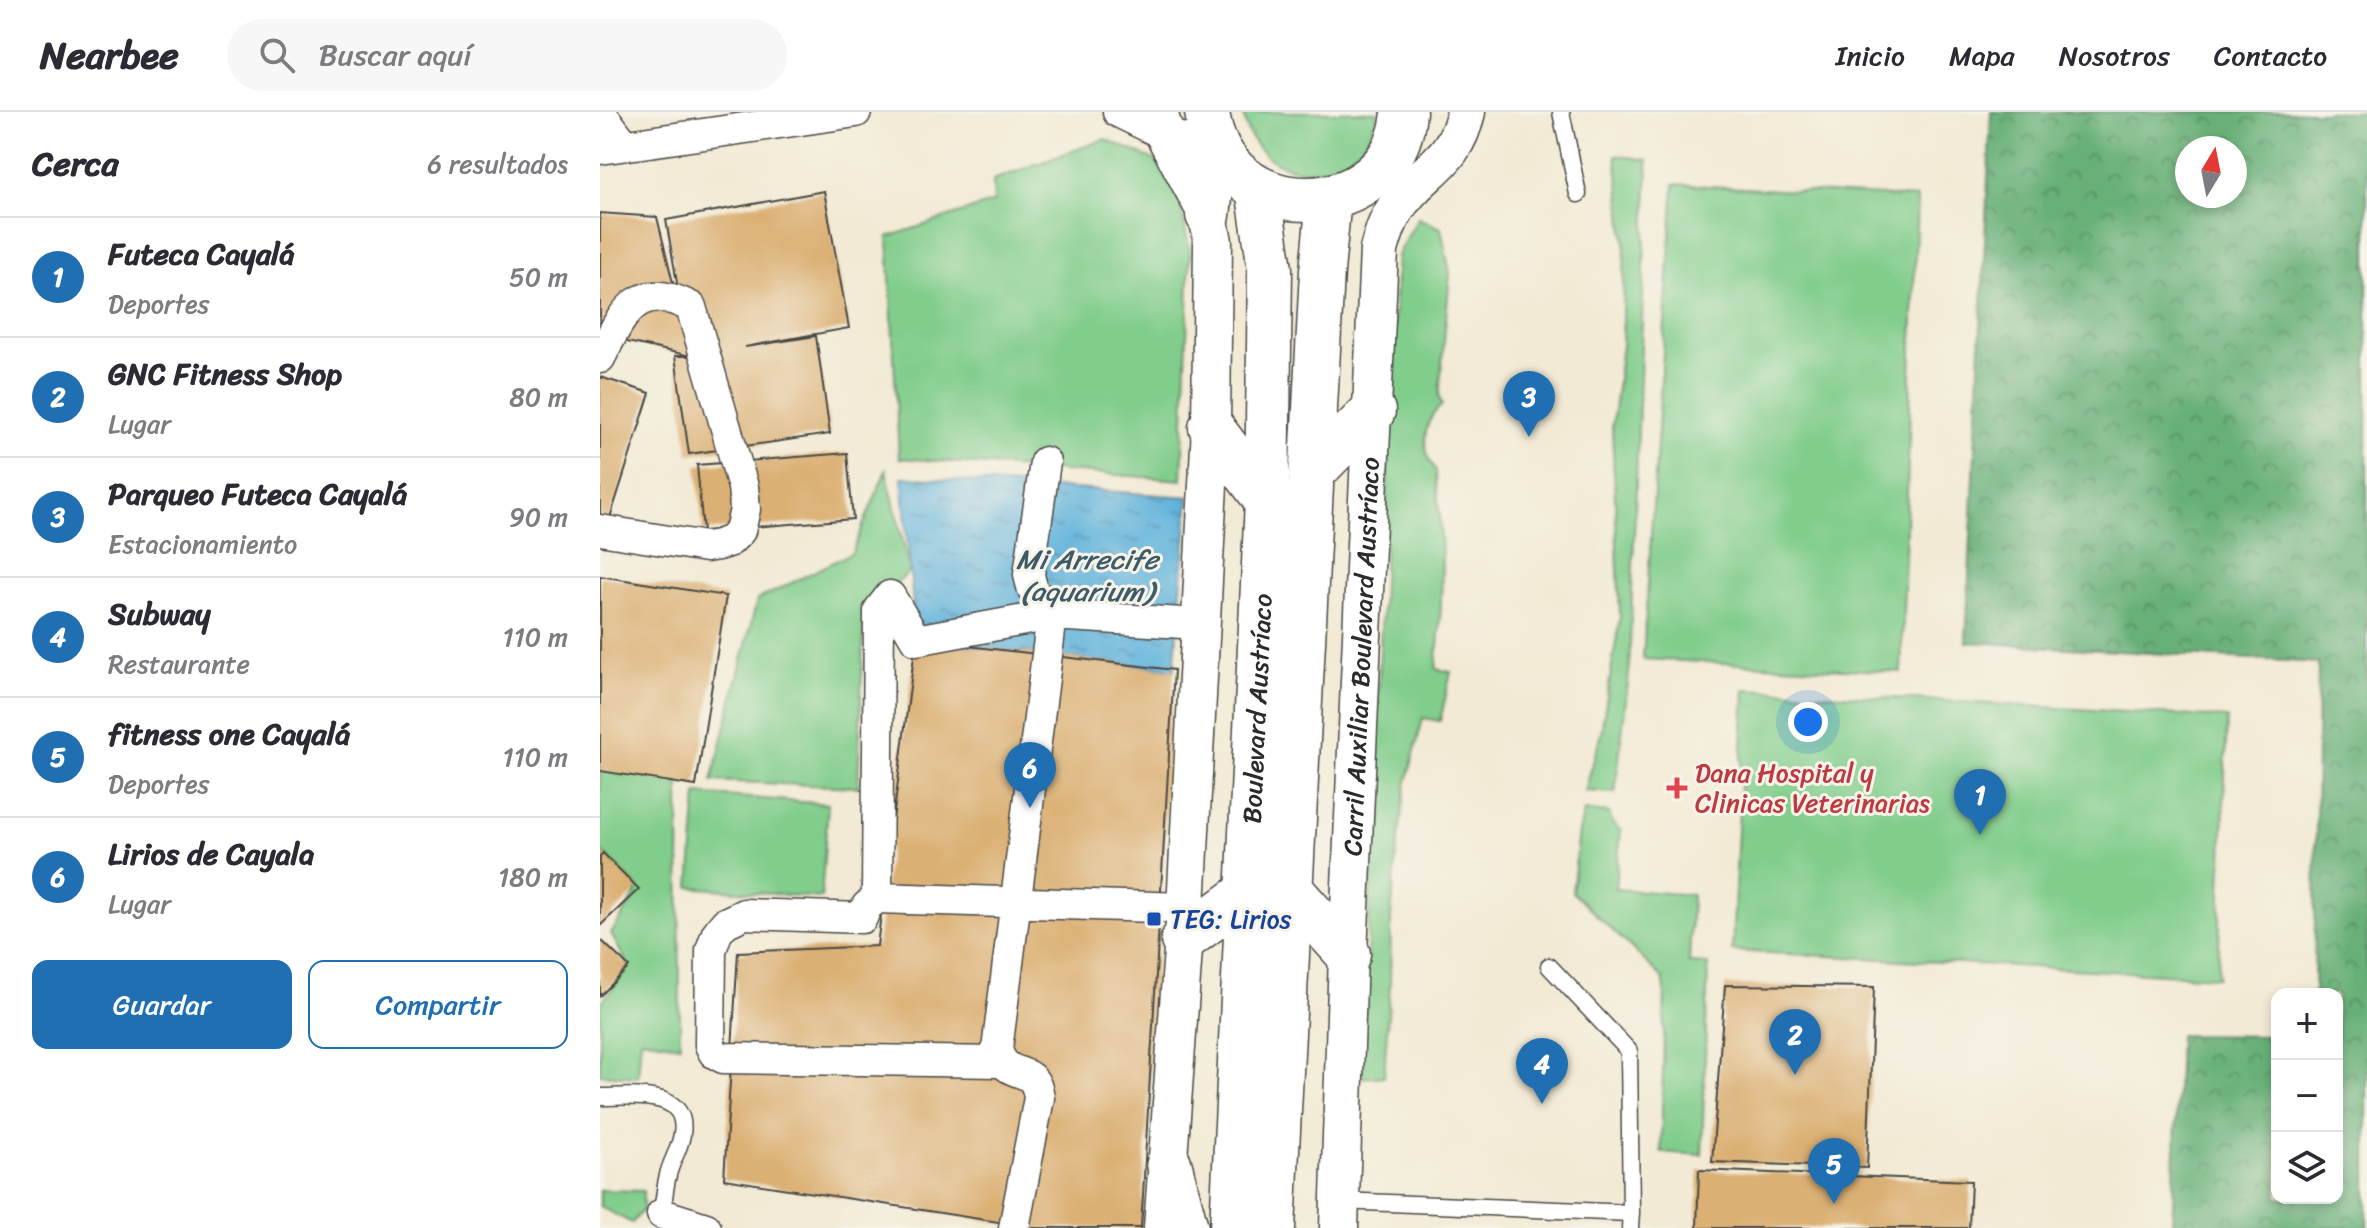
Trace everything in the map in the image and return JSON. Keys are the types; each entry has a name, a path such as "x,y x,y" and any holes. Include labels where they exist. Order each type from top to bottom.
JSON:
{"main road":[{"path":"1212,129 1226,161 1241,177 1281,197 1305,200 1329,198 1355,187 1377,170 1394,148 1407,115"},
{"path":"1208,215 1212,129"},
{"name":"Boulevard Austríaco","path":"1258,188 1270,269 1267,501 1273,1228"},
{"name":"Boulevard Austríaco","path":"1232,1228 1311,474 1329,198"},
{"path":"1311,474 1373,411"},
{"path":"1211,427 1267,501"},
{"path":"1184,924 1269,890 1348,954"},
{"path":"1169,1163 1186,1228"}],"street":[{"path":"600,112 613,147 856,112"},
{"path":"1118,112 1162,124 1212,129"},
{"name":"Carril Auxiliar Boulevard Austríaco","path":"1339,1215 1379,250 1385,228 1397,207 1450,153 1460,134 1466,112"},
{"path":"1162,124 1208,215 1213,242 1211,427 1184,924 1163,1228"},
{"path":"600,358 627,309 642,298 659,295 691,307 743,487 745,509 740,531 730,541 706,547 600,530"},
{"path":"1045,462 1029,574 1039,603 1052,615"},
{"path":"877,898 879,610 890,596 916,640 1052,615 1199,624"},
{"path":"1001,1062 997,1050 1052,615"},
{"path":"1014,1228 1039,1098 1038,1084 1029,1075 1014,1071 1001,1062 733,1059 714,1053 710,1045 711,950 717,933 725,923 744,914 862,918 867,906 877,898 1015,905 1184,924"},
{"path":"660,1221 706,1228"}],"lane":[{"path":"1561,112 1578,194"},
{"path":"1339,1215 1630,1221 1629,1051 1549,966"},
{"path":"600,1097 657,1097 677,1108 682,1118 683,1132 668,1174 660,1221"}],"green space":[{"path":"1243,112 1378,112 1367,138 1351,156 1330,167 1308,170 1286,167 1266,156 1251,137"},
{"path":"1991,112 2367,112 2367,1228 2172,1228 2179,1035 2271,1036 2271,1204 2343,1204 2343,988 2314,988 2318,663 1966,642"},
{"path":"1105,139 1155,160 1177,189 1190,252 1182,480 899,458 888,237 994,202 993,180"},
{"path":"1616,155 1648,160 1629,673 1615,793 1585,791 1601,733 1620,617 1612,428 1622,345 1625,243"},
{"path":"1674,184 1917,198 1901,672 1643,659"},
{"path":"1418,218 1441,228 1450,273 1439,397 1442,405 1430,420 1426,445 1427,454 1436,470 1441,538 1436,669 1451,672 1440,721 1423,718 1406,786 1391,919 1384,1076 1362,1078 1397,255"},
{"path":"886,470 910,571 864,614 858,787 712,781 757,600 852,553"},
{"path":"1745,689 2227,718 2218,977 1732,951"},
{"path":"600,768 679,778 680,1045 641,1039 638,1077 600,1074 600,1004 629,967 611,934 639,889 604,853 600,856"},
{"path":"697,794 828,804 821,898 690,887"},
{"path":"1584,811 1609,813 1612,822 1621,831 1615,889 1692,895 1689,963 1708,964 1702,1155 1661,1152 1663,978 1572,892"},
{"path":"600,1190 643,1191 643,1210 632,1223 600,1207"}],"water":[{"name":"Mi Arrecife (aquarium)","path":"902,477 1189,497 1174,670 916,640"}],"building":[{"path":"824,191 849,328 745,347 816,336 830,434 689,454 675,356 691,356 600,336 600,213 657,217 688,345 666,220"},
{"path":"600,377 650,393 608,524 600,521"},
{"path":"847,453 853,519 703,531 697,465"},
{"path":"600,576 726,596 696,786 600,771"},
{"path":"916,640 1174,670 1141,1228 1036,1228 724,1179 738,952 877,946"},
{"path":"603,853 639,889 600,926 600,856"},
{"path":"600,939 629,967 600,996"},
{"path":"1725,985 1874,987 1867,1168 1712,1162"},
{"path":"1699,1170 1971,1181 1969,1228 1697,1228"}],"place":[{"name":"Parqueo Futeca Cayalá","path":"1529,437"},
{"name":"Dana Hospital y Clinicas Veterinarias","path":"1677,788"},
{"name":"Lirios de Cayala","path":"1030,808"},
{"name":"Futeca Cayalá","path":"1980,835"},
{"name":"TEG: Lirios","path":"1154,919"},
{"name":"GNC Fitness Shop","path":"1795,1075"},
{"name":"Subway","path":"1542,1104"},
{"name":"fitness one Cayalá","path":"1834,1204"}]}
